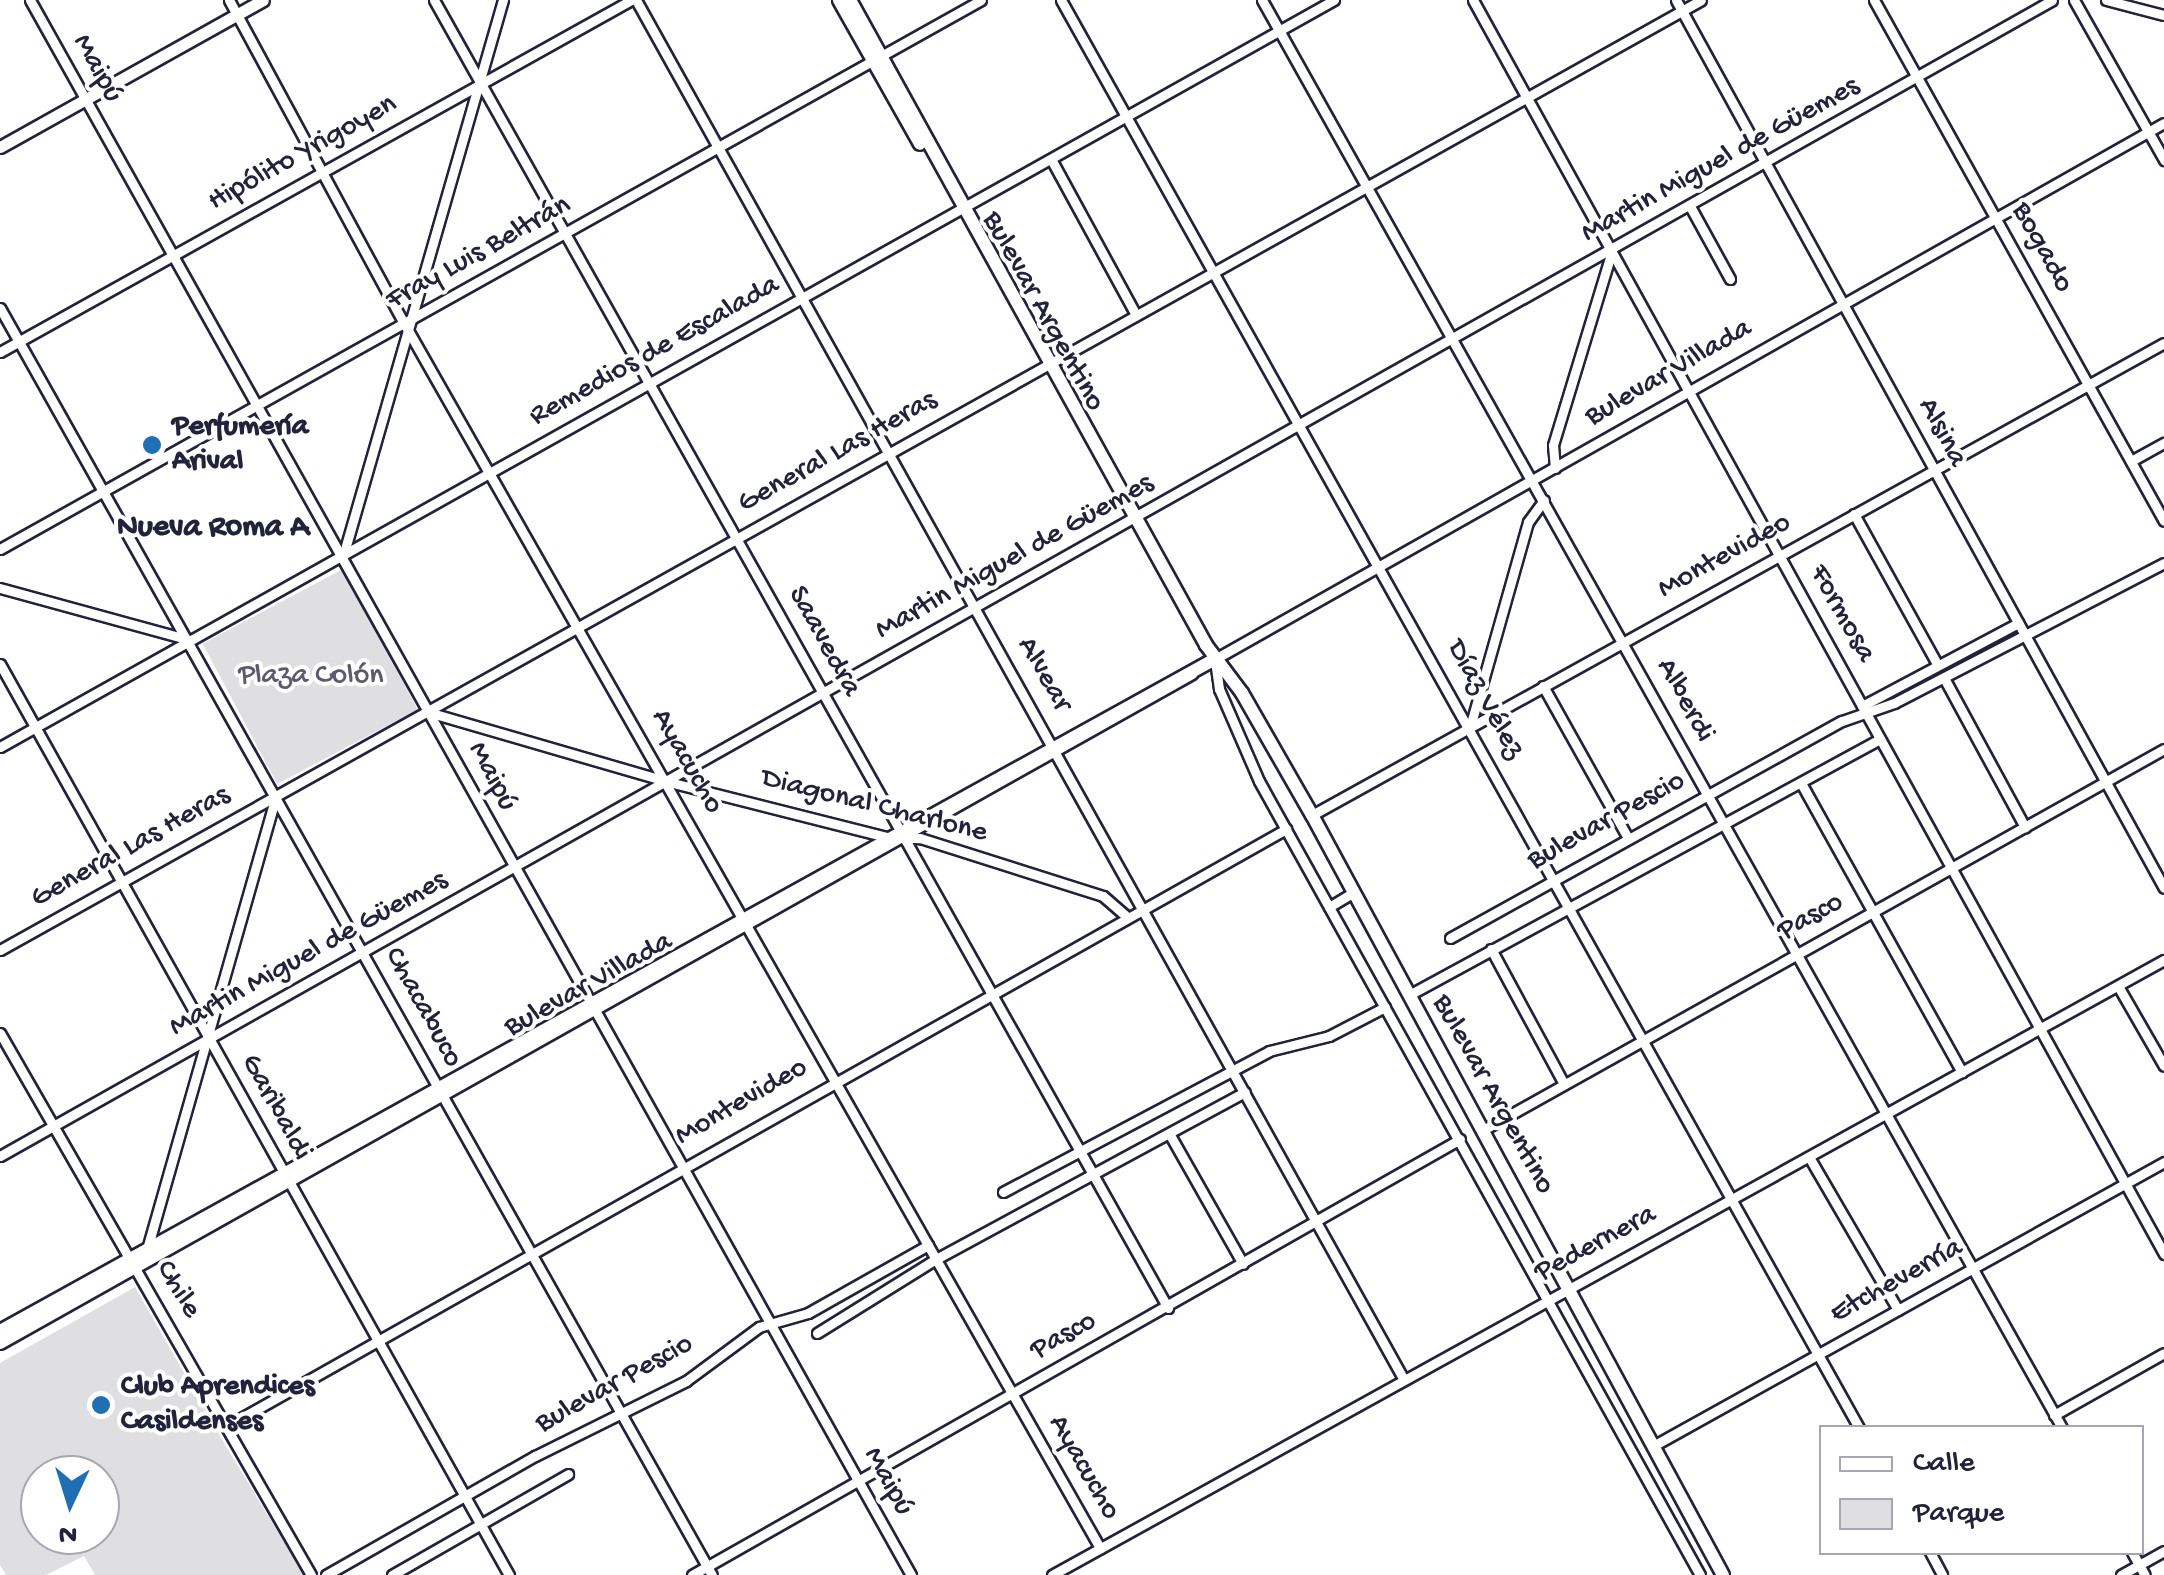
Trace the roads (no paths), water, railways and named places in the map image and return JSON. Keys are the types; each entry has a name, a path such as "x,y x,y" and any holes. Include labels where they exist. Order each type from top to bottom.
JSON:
{"main road":[{"name":"Bulevar Argentino","path":"839,0 877,59 1206,645 1272,744 1312,815 1723,1575"},
{"name":"Bulevar Argentino","path":"850,0 877,59"},
{"name":"Bulevar Villada","path":"0,1331 138,1260 1215,659"},
{"name":"Bulevar Villada","path":"746,921 886,836 901,833"},
{"name":"Bulevar Villada","path":"0,1343 138,1260"}],"street":[{"name":"Maipú","path":"30,0 344,556 512,870 683,1166 911,1575"},
{"name":"Ayacucho","path":"230,0 405,325 669,782 1100,1548"},
{"path":"0,147 262,0"},
{"name":"Saavedra","path":"434,0 988,994 1168,1308"},
{"path":"344,556 405,325 503,0"},
{"name":"Hipólito Yrigoyen","path":"0,352 634,0"},
{"name":"Alvear","path":"634,0 1055,747 1402,1376"},
{"name":"Fray Luis Beltrán","path":"0,549 982,0"},
{"name":"Díaz Vélez","path":"1061,0 1556,878 1642,1041 1857,1425"},
{"name":"Alberdi","path":"1262,0 2060,1425"},
{"name":"Remedios de Escalada","path":"0,747 1334,0"},
{"name":"Formosa","path":"1473,0 2164,1254"},
{"name":"Alsina","path":"1676,0 2164,888"},
{"name":"General Las Heras","path":"0,950 1701,0"},
{"name":"Bogado","path":"1874,0 2164,521"},
{"name":"Martin Miguel de Güemes","path":"0,1156 1765,166 2052,0"},
{"path":"2074,0 2164,160"},
{"path":"2106,0 2164,15"},
{"name":"Bulevar Villada","path":"1215,659 2164,124"},
{"path":"1050,159 1136,315"},
{"path":"1690,208 1730,279"},
{"path":"1555,468 1553,445 1612,251"},
{"name":"Chacabuco","path":"0,308 710,1571"},
{"name":"Montevideo","path":"1312,815 2164,343"},
{"path":"2131,461 2164,443"},
{"path":"1470,727 1528,522 1544,500"},
{"path":"1854,514 1937,664"},
{"name":"Bulevar Pescio","path":"1450,938 1864,708 1944,678 2164,563"},
{"path":"0,588 190,640"},
{"path":"1864,708 1937,664 2018,624"},
{"path":"1215,659 1224,703 1286,829 1700,1575"},
{"name":"Garibaldi","path":"0,664 509,1575"},
{"path":"1944,678 2025,827"},
{"path":"1543,686 1628,838"},
{"name":"Diagonal Charlone","path":"428,712 669,782 886,836"},
{"name":"Bulevar Pescio","path":"1409,994 1880,739"},
{"path":"1252,757 1272,744"},
{"name":"Pasco","path":"1483,1130 2164,749"},
{"path":"1802,783 1962,1072"},
{"path":"138,1260 209,1040 276,796"},
{"name":"Montevideo","path":"228,1426 836,1078 1286,829"},
{"name":"Diagonal Charlone","path":"901,833 1103,896 1127,917"},
{"path":"1329,907 1354,892"},
{"path":"1490,949 1564,1084"},
{"name":"Pedernera","path":"1052,1575 1402,1376 1732,1200 2164,960"},
{"path":"2118,986 2164,1066"},
{"path":"1003,1192 1269,1051 1329,1036 1384,1007"},
{"name":"Chile","path":"0,1033 52,1127 138,1260 311,1575"},
{"path":"817,1333 936,1260 1245,1092"},
{"path":"1170,1134 1243,1264"},
{"name":"Pasco","path":"692,1575 710,1571 858,1481 1460,1140"},
{"path":"1809,1157 1898,1310"},
{"name":"Etcheverría","path":"1654,1446 2164,1162"},
{"name":"Bulevar Pescio","path":"326,1575 620,1412 686,1381 771,1322 808,1313 928,1245"},
{"path":"2054,1414 2164,1353"},
{"name":"Bulevar Pescio","path":"392,1575 568,1474"},
{"path":"2121,1575 2164,1550"},
{"path":"2134,1555 2144,1575"}],"place":[{"name":"Perfumería Arival","path":"152,445"},
{"name":"Club Aprendices Casildenses","path":"101,1405"}],"district":[{"name":"Nueva Roma A","path":"213,528"}],"park label":[{"name":"Plaza Colón","path":"311,677"}]}
